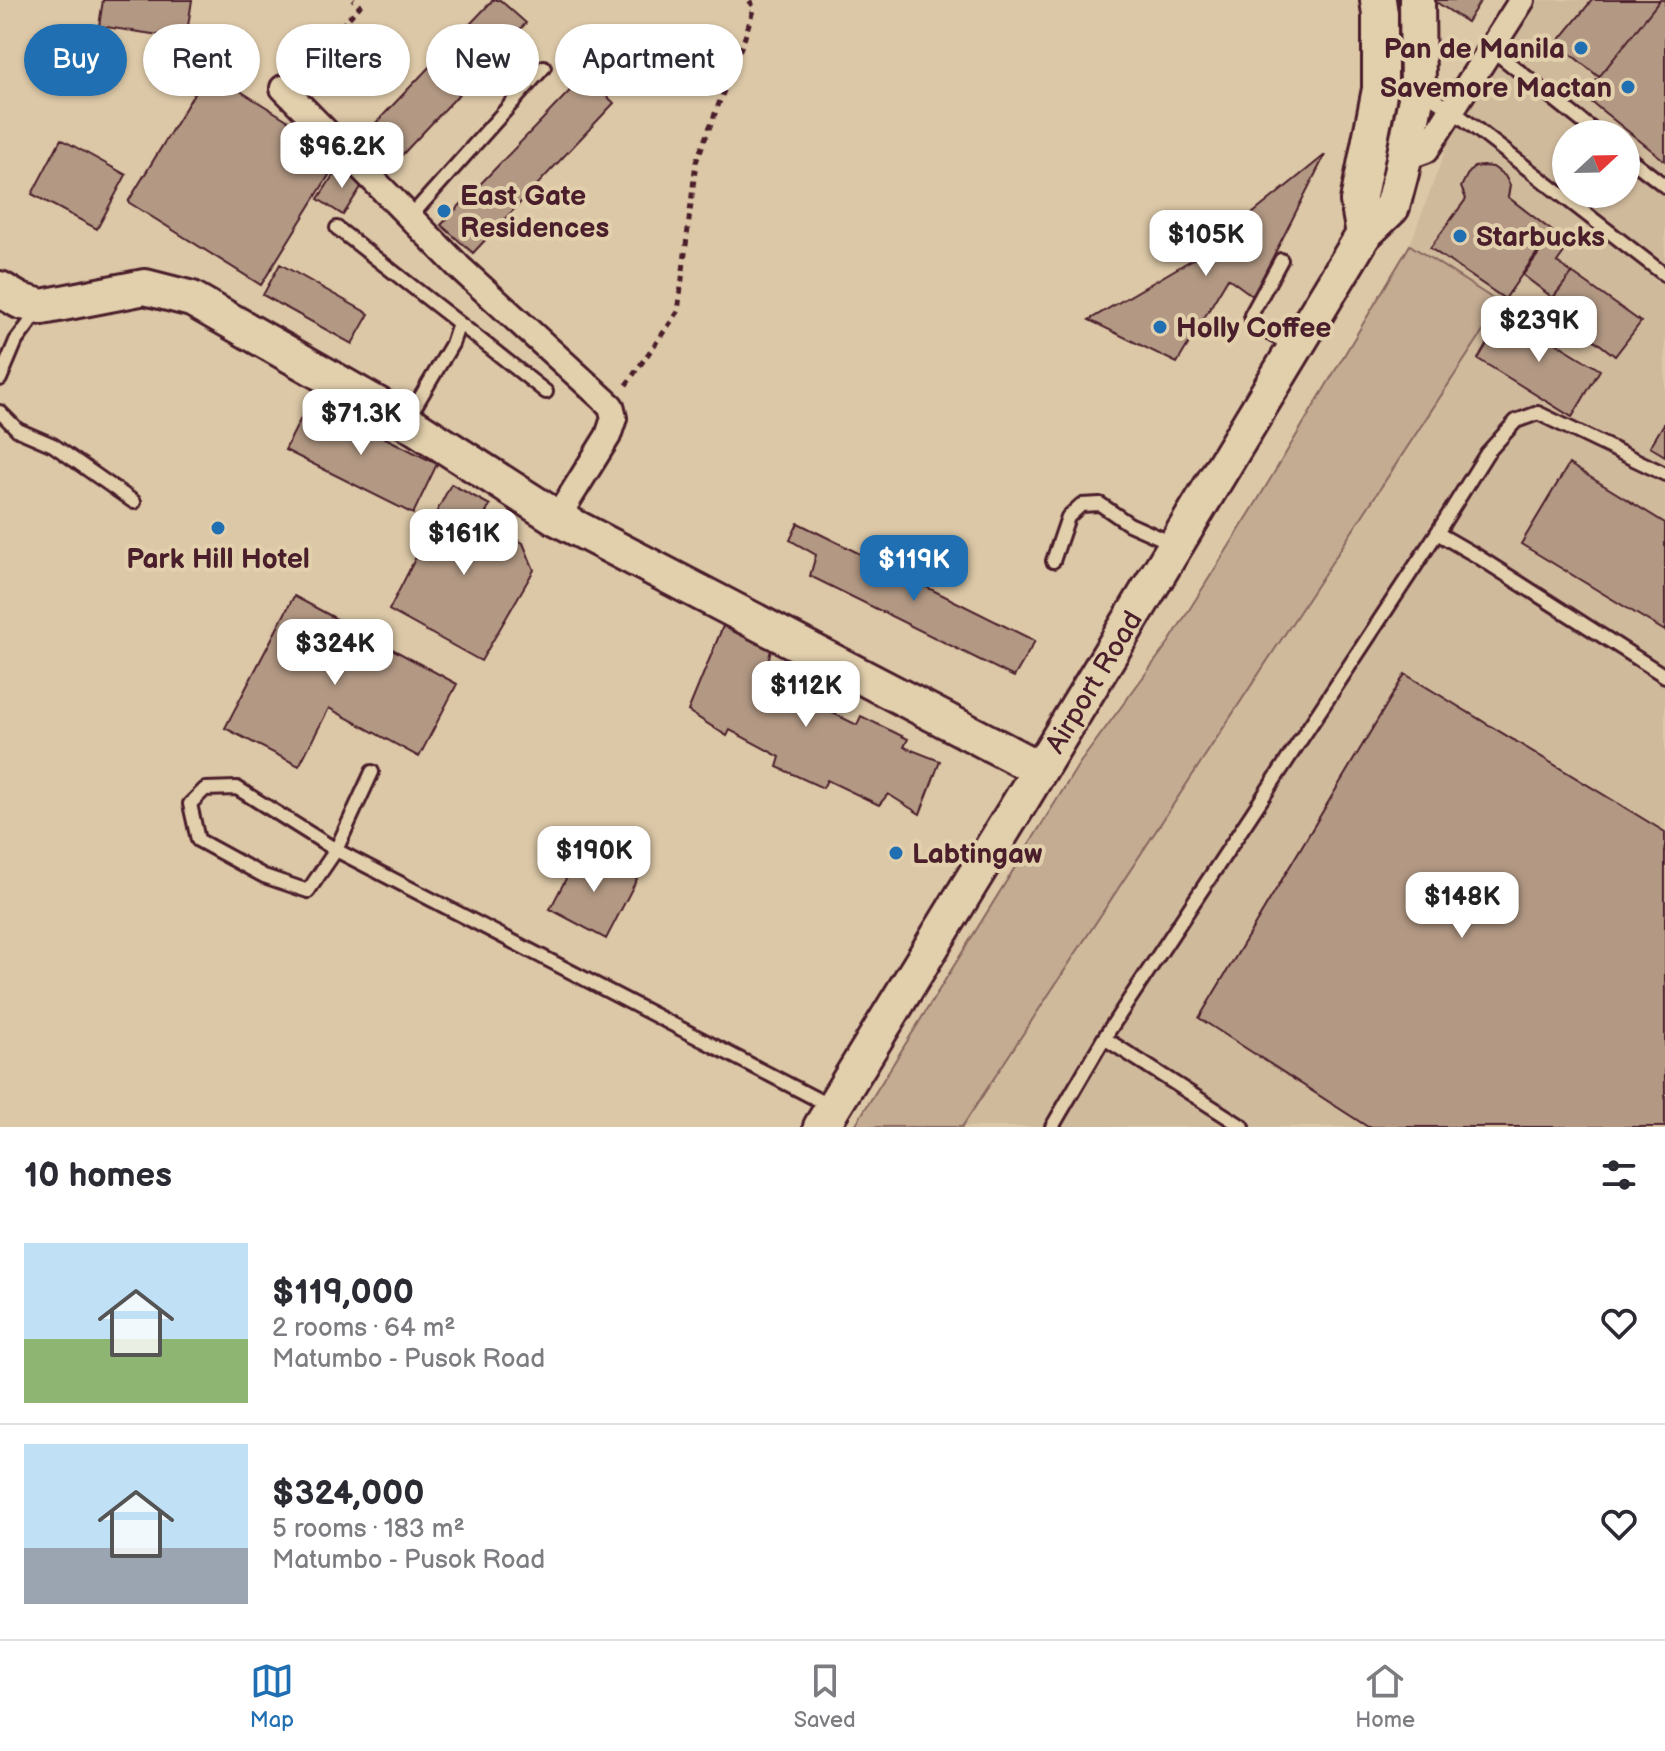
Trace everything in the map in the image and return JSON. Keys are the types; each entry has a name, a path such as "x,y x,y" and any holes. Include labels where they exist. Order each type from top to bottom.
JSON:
{"street":[{"path":"1364,234 1358,201 1380,89 1378,0"},
{"name":"Airport Road","path":"827,1117 1364,234 1392,207 1418,89 1417,0"},
{"path":"1404,158 1426,150 1522,0"},
{"path":"291,96 459,267 611,406 614,418 608,436 557,518"},
{"path":"0,289 20,301 42,307 145,287 192,299 406,421 557,518 1039,769"}],"lane":[{"path":"1490,48 1580,120"},
{"path":"410,217 544,67"},
{"path":"1418,89 1452,110 1665,275"},
{"path":"1640,167 1665,186"},
{"path":"337,228 546,392"},
{"path":"1281,260 1251,315 1253,324 1295,347"},
{"path":"0,379 16,341 42,307"},
{"path":"406,421 452,344 459,323"},
{"path":"0,412 18,430 53,445 134,502"},
{"path":"1052,1127 1104,1038 1487,453 1516,421 1538,413 1665,474"},
{"path":"1053,561 1068,517 1081,505 1100,504 1129,524 1175,545"},
{"path":"1437,533 1665,676"},
{"path":"372,772 336,850 308,891 264,876 198,840 190,804 205,789 237,788 336,850 827,1117"},
{"path":"1104,1038 1243,1127"}],"path":[{"path":"343,24 360,6 353,0"},
{"path":"611,406 678,312 696,162 745,37 754,7 749,0"}],"shaded area":[{"path":"1534,0 1665,0 1665,1127 962,1127 1501,304 1410,245 1451,135"},
{"path":"1410,245 1501,304 962,1127 854,1127 1079,764 1169,642"}],"building":[{"path":"103,0 192,0 188,24 143,24 143,33 127,30 127,24 99,24"},
{"path":"493,0 500,0 526,23 525,24 470,24"},
{"path":"1433,0 1481,0 1467,22"},
{"path":"1592,0 1660,0 1599,77 1557,43"},
{"name":"Savemore Mactan","path":"1660,0 1665,0 1665,161 1640,141 1640,120 1614,120 1584,96"},
{"path":"426,70 426,96 457,96 384,174 353,147 402,96 410,96 410,87"},
{"path":"193,96 248,96 342,154 261,285 128,202"},
{"path":"565,96 607,96 614,103 473,253 441,225"},
{"path":"61,139 126,175 97,229 32,194"},
{"path":"1325,155 1253,296 1228,278 1177,363 1089,320 1205,252"},
{"path":"340,165 365,181 343,215 318,199"},
{"path":"1474,167 1493,167 1505,176 1510,185 1508,197 1552,231 1505,299 1430,248 1466,199 1461,187 1467,175"},
{"path":"1551,237 1567,248 1557,262 1572,273 1553,298 1523,275"},
{"path":"280,264 369,314 352,344 263,295"},
{"path":"1572,273 1641,322 1615,356 1548,304"},
{"path":"1506,312 1600,370 1572,417 1478,359"},
{"path":"310,400 437,464 413,514 285,450"},
{"path":"1665,422 1665,456 1650,447"},
{"path":"1569,464 1665,523 1665,631 1521,544"},
{"path":"451,484 490,505 482,520 523,543 534,570 481,661 389,610"},
{"path":"798,523 1035,641 1014,677 810,576 816,555 790,540"},
{"path":"294,596 457,684 419,757 329,708 299,766 225,728"},
{"path":"723,626 771,650 765,673 813,696 812,703 857,725 861,716 908,739 904,747 940,761 920,814 888,794 879,805 827,780 823,788 777,767 780,757 730,730 727,736 688,711"},
{"path":"1405,674 1665,832 1665,1127 1368,1127 1199,1018"},
{"path":"581,850 637,879 606,939 550,909"}],"place":[{"name":"Pan de Manila","path":"1581,48"},
{"name":"Savemore Mactan","path":"1628,87"},
{"name":"East Gate Residences","path":"444,211"},
{"name":"Starbucks","path":"1460,236"},
{"name":"Holly Coffee","path":"1160,327"},
{"name":"Park Hill Hotel","path":"218,528"},
{"name":"Labtingaw","path":"896,853"}]}
